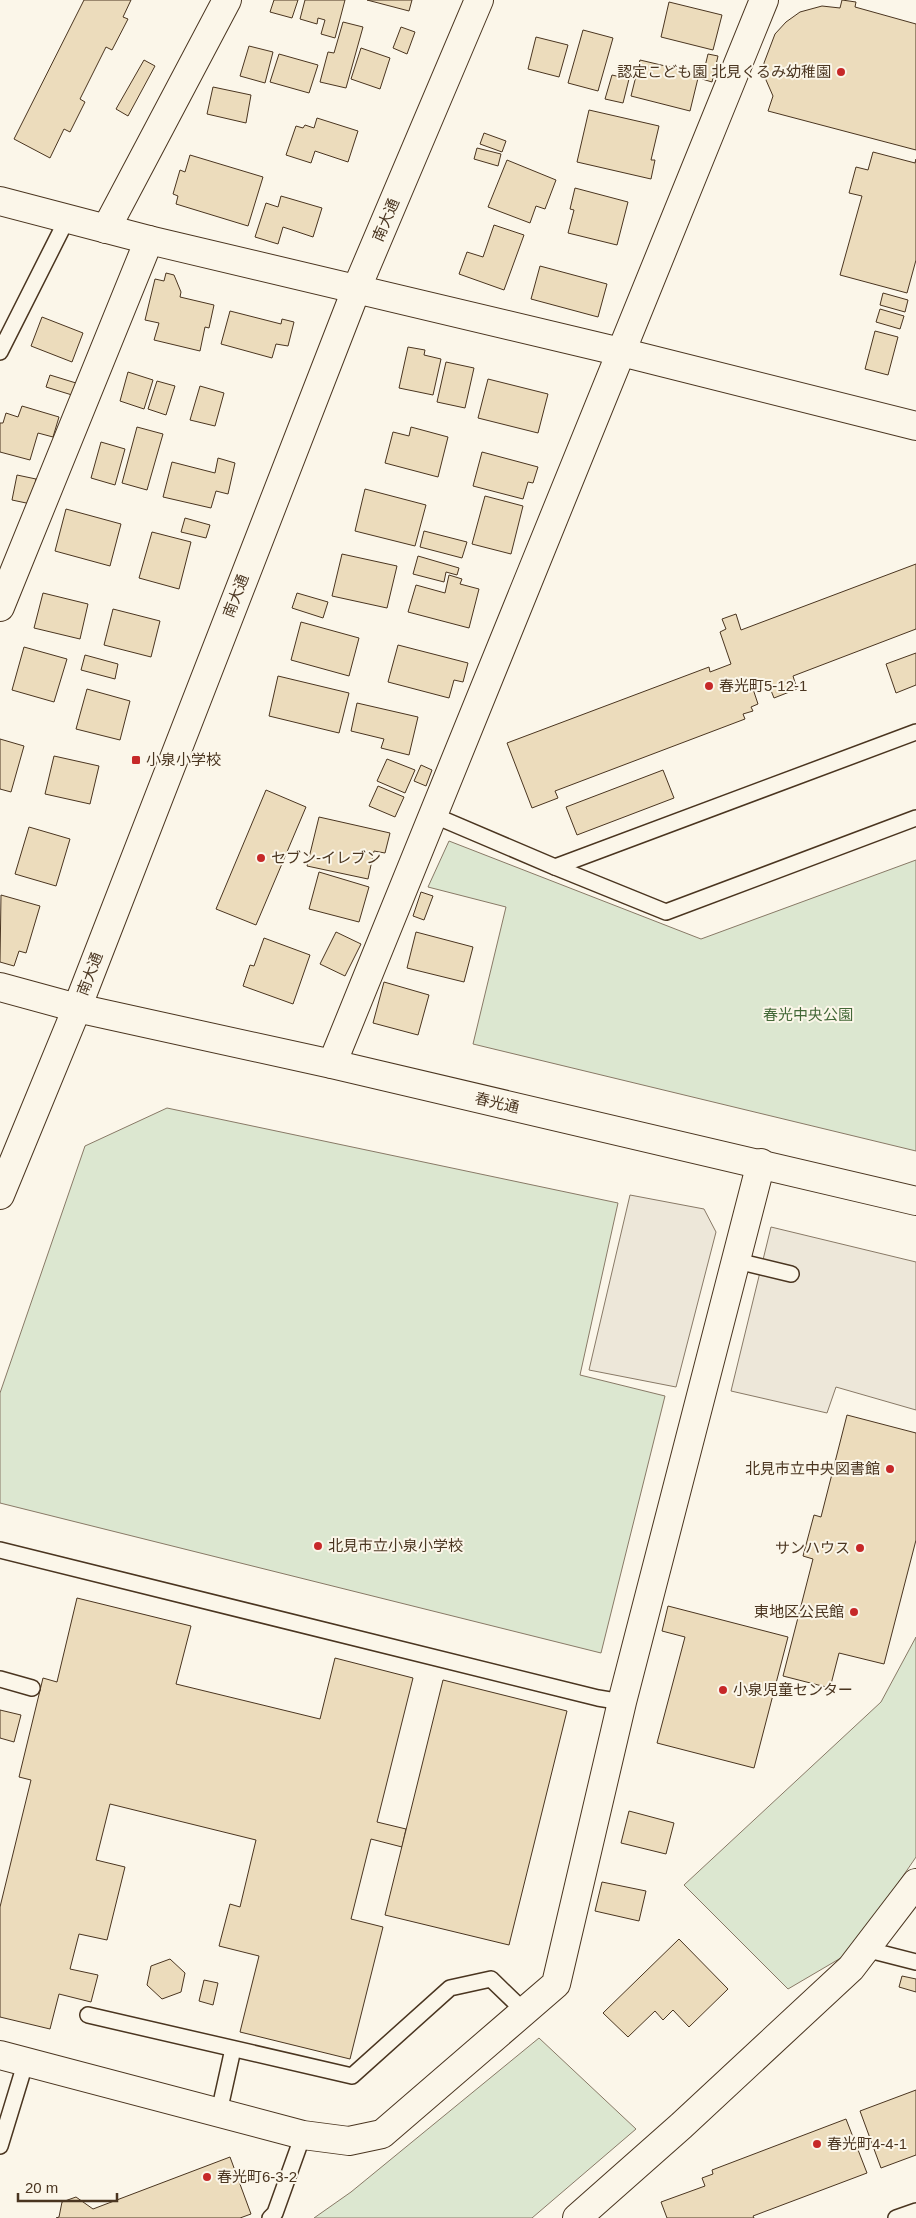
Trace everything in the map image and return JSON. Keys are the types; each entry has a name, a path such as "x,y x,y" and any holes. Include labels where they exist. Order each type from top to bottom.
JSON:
{"street":[{"path":"106,229 227,0"},
{"name":"南大通","path":"0,1195 77,1008 356,290 479,0"},
{"path":"332,1064 764,0"},
{"path":"0,201 149,240 621,352 916,426"},
{"path":"0,607 149,240"},
{"name":"春光通","path":"0,987 77,1008 332,1064 916,1201"},
{"path":"0,2055 303,2135 349,2141 382,2134 556,1984 622,1702 761,1164"},
{"path":"577,2218 688,2120 851,1968 916,1883"}],"lane":[{"path":"0,352 67,219"},
{"path":"555,867 916,732"},
{"path":"433,815 666,912 916,818"},
{"path":"737,1260 791,1274"},
{"path":"0,1550 598,1698 622,1702"},
{"path":"0,1679 32,1688"},
{"path":"865,1949 916,1962"},
{"path":"88,2015 352,2076 450,1988 491,1979 524,2011"},
{"path":"219,2112 234,2049"},
{"path":"0,2146 26,2062"},
{"path":"270,2218 275,2213 303,2135"},
{"path":"896,2218 916,2211"}],"green space":[{"name":"春光中央公園","path":"449,841 701,939 916,860 916,1151 473,1044 506,907 428,887"},
{"path":"167,1108 618,1203 580,1375 665,1396 601,1653 0,1503 0,1393 85,1146"},
{"path":"916,1637 916,1857 851,1952 788,1989 684,1885 881,1702"},
{"path":"539,2038 636,2129 532,2218 314,2218 351,2192"}],"shaded area":[{"path":"630,1195 704,1209 716,1232 676,1387 589,1370"},
{"path":"771,1227 916,1262 916,1410 836,1387 827,1413 731,1391"}],"building":[{"path":"84,0 131,0 123,17 128,19 112,50 106,47 80,99 85,102 70,132 64,129 50,158 14,139"},
{"path":"274,0 298,0 292,18 270,12"},
{"path":"305,0 345,0 335,38 321,34 325,20 318,18 317,24 300,19"},
{"path":"367,0 412,0 409,11"},
{"name":"認定こども園 北見くるみ幼稚園","path":"842,0 856,2 855,7 916,24 916,150 768,111 773,96 766,80 764,63 775,34 786,22 800,12 822,6 840,8"},
{"path":"669,2 722,15 713,50 661,37"},
{"path":"343,22 363,27 346,88 320,82 328,52 334,53"},
{"path":"401,27 415,32 407,54 393,48"},
{"path":"583,30 613,38 598,91 568,83"},
{"path":"536,37 568,45 559,77 528,69"},
{"path":"249,46 273,52 265,83 240,76"},
{"path":"361,48 390,58 380,89 351,79"},
{"path":"279,54 318,65 309,93 270,82"},
{"path":"708,54 718,56 712,82 702,79"},
{"path":"144,60 155,66 128,116 116,109"},
{"path":"640,60 699,74 690,111 631,96"},
{"path":"612,75 629,79 623,103 605,99"},
{"path":"213,87 251,95 246,123 207,114"},
{"path":"589,110 659,126 651,160 655,160 651,179 577,162"},
{"path":"317,118 358,131 348,162 315,151 311,163 286,155 296,126 303,128 305,125 314,128"},
{"path":"484,133 506,141 502,152 480,144"},
{"path":"477,148 501,154 498,166 474,159"},
{"path":"873,152 915,163 916,159 916,260 907,293 840,275 862,196 849,193 856,167 868,170"},
{"path":"190,155 263,177 248,226 176,204 178,196 173,194 180,170 185,172"},
{"path":"507,160 556,180 545,209 536,206 530,223 488,207"},
{"path":"575,188 628,202 617,245 568,233 574,210 570,209"},
{"path":"281,196 322,208 313,237 283,227 278,244 255,237 266,203 278,207"},
{"path":"494,225 524,235 504,290 459,274 467,252 483,257"},
{"path":"540,266 607,284 598,317 531,299"},
{"path":"166,273 174,275 181,292 180,297 214,305 209,328 205,327 200,351 154,340 159,323 145,320 155,279 164,281"},
{"path":"883,293 908,300 905,312 880,305"},
{"path":"880,309 904,316 900,329 876,322"},
{"path":"230,311 281,324 282,319 294,322 288,346 276,344 272,358 221,344"},
{"path":"42,317 83,333 72,362 31,346"},
{"path":"875,331 898,337 888,375 865,369"},
{"path":"408,347 425,350 424,355 441,359 433,395 399,388"},
{"path":"446,362 474,368 465,408 437,402"},
{"path":"128,372 153,380 144,409 120,401"},
{"path":"50,375 76,383 72,395 46,387"},
{"path":"488,379 548,394 538,433 478,418"},
{"path":"157,381 175,386 166,415 148,409"},
{"path":"200,386 224,393 215,426 190,420"},
{"path":"22,406 59,417 53,437 38,433 30,460 0,452 0,423 3,423 6,413 18,417"},
{"path":"137,427 163,434 147,490 122,483"},
{"path":"411,427 448,437 438,477 385,463 393,432 409,436"},
{"path":"101,442 125,449 115,485 91,478"},
{"path":"482,452 538,467 533,483 528,482 523,499 473,486"},
{"path":"218,458 235,463 228,494 216,491 211,508 163,497 172,462 215,473"},
{"path":"17,475 36,479 31,504 12,500"},
{"path":"365,489 426,505 415,546 355,531"},
{"path":"485,496 523,506 511,554 472,544"},
{"path":"66,509 121,524 110,566 55,551"},
{"path":"185,518 210,525 206,538 181,532"},
{"path":"424,531 467,542 462,558 420,547"},
{"path":"152,532 191,542 179,589 139,578"},
{"path":"342,554 397,566 387,608 332,596"},
{"path":"418,556 459,568 457,575 446,572 444,582 413,574"},
{"name":"春光町5-12-1","path":"916,564 916,629 793,676 797,689 774,698 768,683 753,689 758,704 751,707 753,711 743,714 745,719 555,791 558,798 532,808 507,743 709,667 710,672 731,664 720,632 726,629 722,619 736,614 741,630"},
{"path":"449,575 462,579 460,584 479,589 469,628 408,612 416,585 445,593"},
{"path":"43,593 88,604 80,639 34,628"},
{"path":"297,593 328,602 323,618 292,608"},
{"path":"113,609 160,621 151,657 104,645"},
{"path":"301,622 359,638 349,676 291,660"},
{"path":"398,645 468,663 463,682 454,680 449,698 388,682"},
{"path":"24,647 67,659 54,702 12,690"},
{"path":"916,653 916,685 896,693 886,664"},
{"path":"85,655 118,664 115,679 81,670"},
{"path":"278,676 349,693 339,733 269,716"},
{"path":"87,689 130,701 120,740 76,729"},
{"path":"357,703 418,717 409,755 381,748 384,739 351,731"},
{"path":"0,739 24,746 11,792 0,789"},
{"path":"54,756 99,766 90,804 45,794"},
{"path":"387,759 415,770 405,793 377,781"},
{"path":"421,765 432,770 426,786 414,781"},
{"path":"663,770 674,798 577,835 566,807"},
{"path":"378,786 404,797 395,817 369,806"},
{"name":"セブン-イレブン","path":"266,790 306,807 256,925 216,909"},
{"path":"319,817 390,833 385,853 374,851 368,879 307,866"},
{"path":"29,827 70,839 56,886 15,874"},
{"path":"319,872 369,887 359,922 309,909"},
{"path":"421,892 433,896 424,920 413,916"},
{"path":"1,895 40,906 26,953 19,951 14,966 0,962"},
{"path":"336,932 361,944 345,976 320,964"},
{"path":"416,932 473,947 464,982 407,968"},
{"path":"264,938 310,955 293,1004 243,986 250,965 254,966"},
{"path":"384,982 429,995 418,1035 373,1023"},
{"name":"サンハウス","path":"847,1415 916,1433 916,1540 884,1664 839,1653 830,1688 783,1676 813,1559 803,1556 814,1515 821,1517"},
{"path":"77,1598 191,1626 176,1684 320,1719 335,1658 413,1678 377,1822 406,1829 402,1847 371,1839 351,1919 383,1927 350,2059 240,2032 259,1956 219,1946 230,1904 240,1907 256,1840 110,1804 96,1860 125,1867 107,1940 79,1934 70,1969 98,1975 91,2002 59,1994 50,2029 0,2017 0,1907 31,1780 19,1777 43,1678 57,1682"},
{"name":"小泉児童センター","path":"668,1606 788,1637 754,1768 657,1743 685,1637 662,1631"},
{"path":"443,1680 567,1711 509,1945 385,1915"},
{"path":"0,1710 21,1715 14,1742 0,1738"},
{"path":"629,1811 674,1823 666,1854 621,1843"},
{"path":"602,1882 646,1891 639,1921 595,1911"},
{"path":"679,1939 728,1989 689,2027 673,2010 663,2020 655,2011 628,2037 603,2013"},
{"path":"170,1959 185,1973 181,1992 162,1999 147,1985 151,1966"},
{"path":"902,1976 916,1979 916,1992 899,1987"},
{"path":"204,1980 218,1983 213,2005 199,2001"},
{"path":"916,2090 916,2155 881,2168 860,2111"},
{"name":"春光町4-4-1","path":"846,2119 867,2173 753,2216 754,2218 667,2218 661,2202 705,2186 702,2178 713,2174 712,2170"},
{"name":"春光町6-3-2","path":"230,2157 251,2214 240,2218 56,2218 59,2217 62,2202 76,2197 93,2209"}],"place":[{"name":"認定こども園 北見くるみ幼稚園","path":"841,72"},
{"name":"春光町5-12-1","path":"709,686"},
{"name":"小泉小学校","path":"136,760"},
{"name":"セブン-イレブン","path":"261,858"},
{"name":"北見市立中央図書館","path":"890,1469"},
{"name":"北見市立小泉小学校","path":"318,1546"},
{"name":"サンハウス","path":"860,1548"},
{"name":"東地区公民館","path":"854,1612"},
{"name":"小泉児童センター","path":"723,1690"},
{"name":"春光町4-4-1","path":"817,2144"},
{"name":"春光町6-3-2","path":"207,2177"}]}
